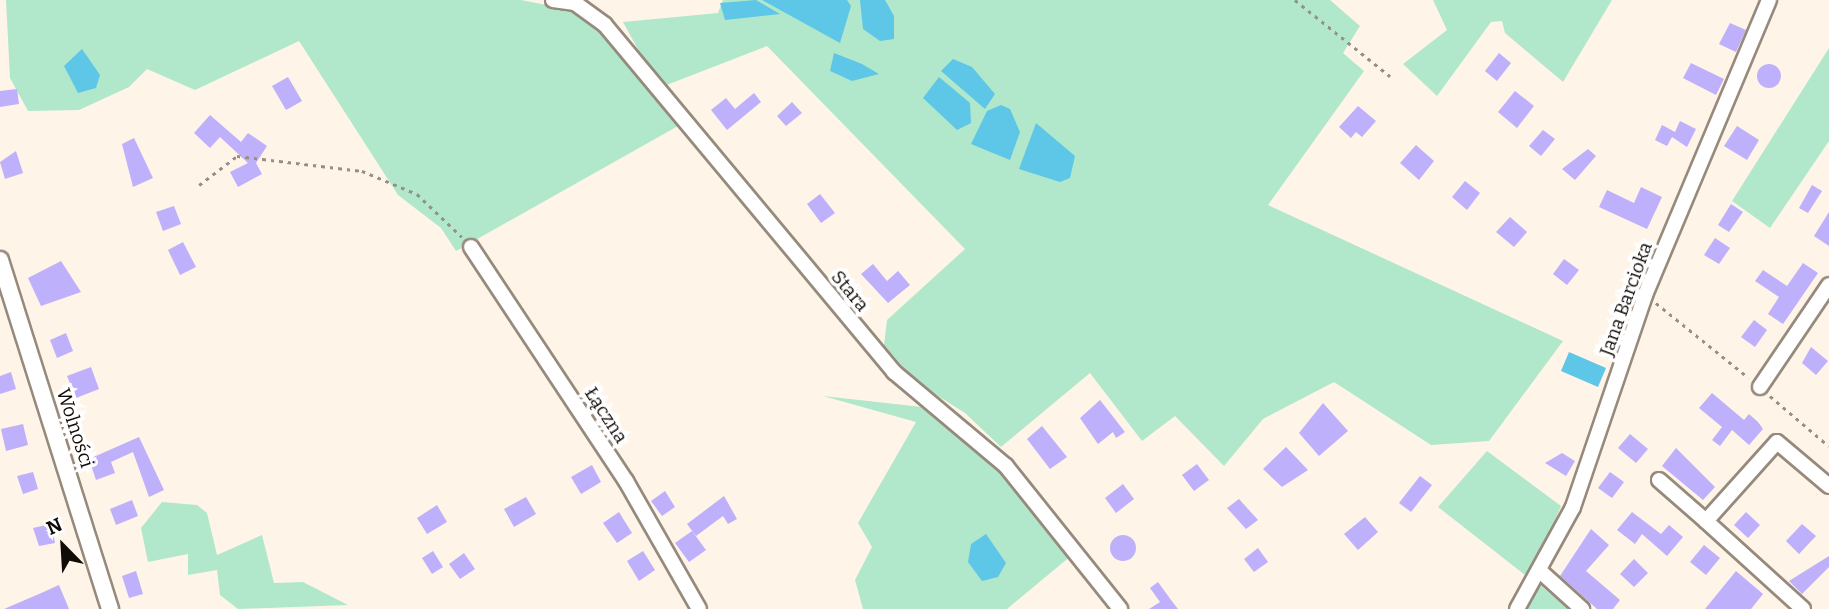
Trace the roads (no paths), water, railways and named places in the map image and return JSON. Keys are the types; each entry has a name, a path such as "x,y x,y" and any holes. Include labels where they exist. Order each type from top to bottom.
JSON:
{"street":[{"name":"Stara","path":"553,0 575,3 609,30 881,357 1006,466 1120,609"},
{"name":"Jana Barcioka","path":"1517,609 1540,571 1581,483 1645,295 1769,0"},
{"name":"Łączna","path":"471,247 626,481 699,609"},
{"name":"Wolności","path":"0,260 110,609"},
{"path":"1760,387 1829,285"},
{"path":"1706,521 1777,442 1829,486"},
{"path":"1659,480 1803,609"},
{"path":"1540,571 1582,609"}],"water":[{"path":"756,0 780,14 725,20 720,3"},
{"path":"762,0 847,0 851,6 840,43"},
{"path":"860,0 885,0 894,16 894,39 880,41 863,29"},
{"path":"82,49 100,75 96,88 78,93 64,66"},
{"path":"834,53 879,74 852,81 830,71"},
{"path":"953,59 972,67 995,94 985,109 941,71"},
{"path":"939,77 970,103 971,123 957,130 923,98"},
{"path":"1001,105 1010,109 1020,132 1010,160 971,144 987,111"},
{"path":"1036,123 1075,156 1070,178 1060,182 1019,169"},
{"path":"1569,352 1606,368 1598,387 1561,371"},
{"path":"986,534 1006,563 998,577 982,581 968,562 971,544"}]}
